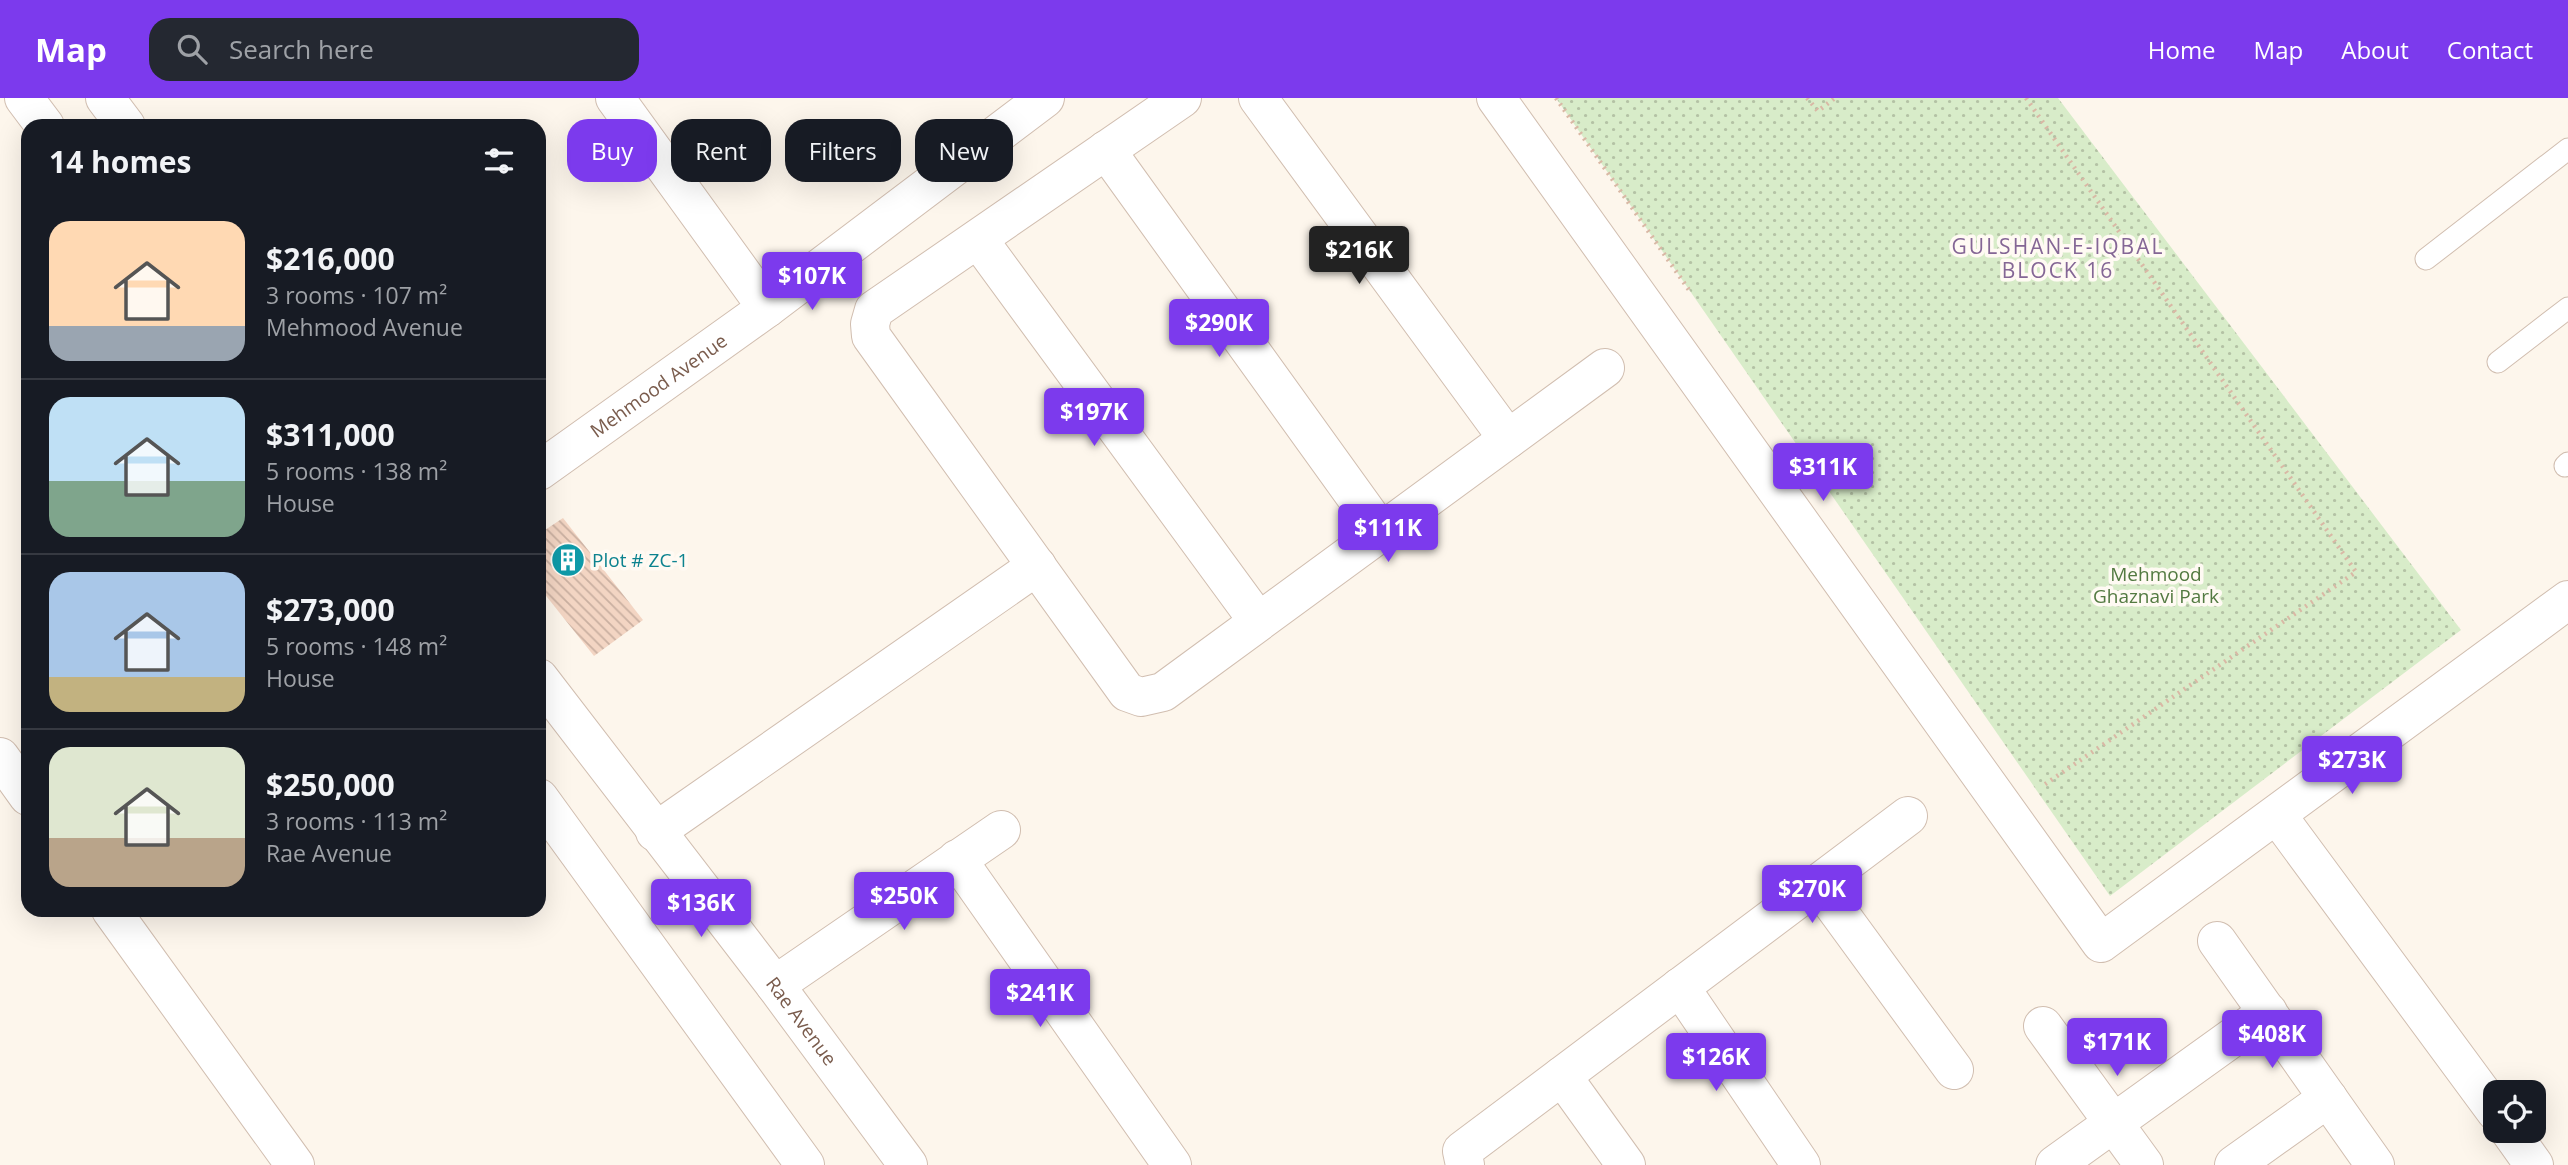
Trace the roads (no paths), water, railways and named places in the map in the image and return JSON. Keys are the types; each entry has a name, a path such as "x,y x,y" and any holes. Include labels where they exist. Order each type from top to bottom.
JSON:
{"street":[{"path":"24,98 40,119"},
{"path":"105,98 121,119"},
{"path":"615,98 767,308"},
{"name":"Mehmood Avenue","path":"546,466 767,308 1045,98"},
{"path":"1182,98 874,310 870,324 871,337 1127,692 1141,697 1163,692 1605,368"},
{"path":"1258,98 1508,439"},
{"path":"1496,98 2101,943 2277,815 2563,616"},
{"path":"1106,150 1381,532"},
{"path":"978,239 1258,621"},
{"path":"655,832 1037,566"},
{"name":"Rae Avenue","path":"546,687 775,985 908,1165"},
{"path":"0,757 21,786"},
{"path":"546,808 805,1165"},
{"path":"2277,815 2483,1094"},
{"path":"1465,1165 1462,1151 1908,816"},
{"path":"775,985 1001,830"},
{"path":"957,859 1172,1165"},
{"path":"1818,884 1954,1070"},
{"path":"116,917 295,1165"},
{"path":"2217,941 2375,1165"},
{"path":"1680,987 1801,1165"},
{"path":"2055,1165 2268,1012"},
{"path":"2043,1026 2144,1165"},
{"path":"1562,1076 1626,1165"},
{"path":"2234,1165 2328,1098"},
{"path":"2518,1143 2534,1165"}],"lane":[{"path":"2426,259 2568,149"},
{"path":"2498,362 2568,308"}],"place":[{"name":"Plot # ZC-1","path":"568,560"}],"district":[{"name":"GULSHAN-E-IQBAL BLOCK 16","path":"2058,259"}],"park label":[{"name":"Mehmood Ghaznavi Park","path":"2156,585"}]}
